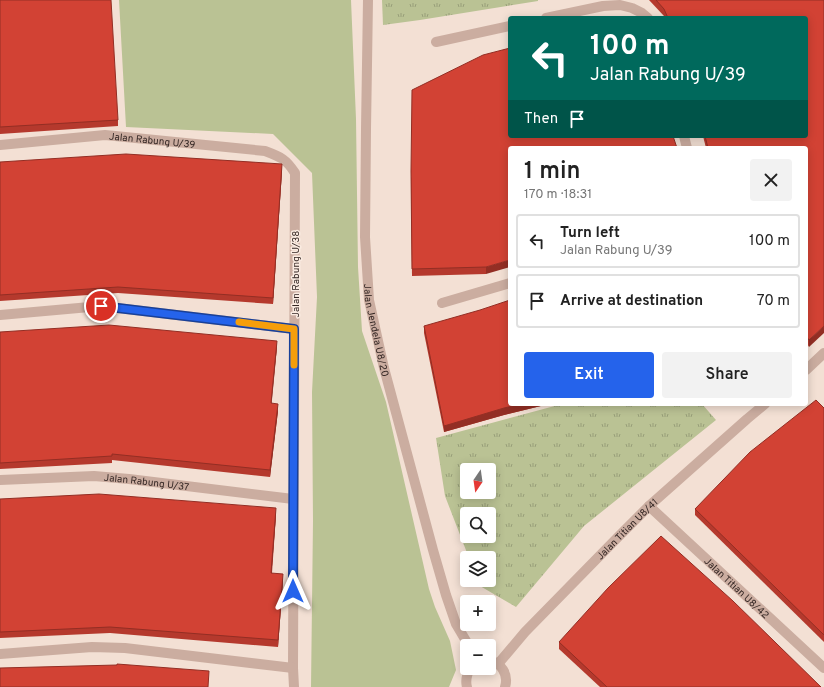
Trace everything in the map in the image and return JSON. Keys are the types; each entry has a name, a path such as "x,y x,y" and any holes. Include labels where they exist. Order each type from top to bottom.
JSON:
{"street":[{"name":"Jalan Jendela U8/20","path":"368,0 365,238 369,300 384,368 433,550 456,624 465,639"},
{"path":"556,16 620,4 632,8 646,16"},
{"path":"436,42 508,26"},
{"name":"Jalan Rabung U/39","path":"0,145 105,135 265,151 283,159 290,164 295,173"},
{"name":"Jalan Rabung U/38","path":"294,687 293,499 295,173"},
{"path":"442,302 508,285"},
{"path":"0,315 101,306 294,329"},
{"path":"808,368 824,353"},
{"name":"Jalan Titian U8/41","path":"496,660 649,506 763,406"},
{"name":"Jalan Rabung U/37","path":"0,480 94,476 293,499"},
{"name":"Jalan Titian U8/42","path":"649,506 824,668"},
{"path":"0,654 92,647 125,648 293,668"},
{"path":"496,664 502,668 505,673 505,687"},
{"path":"467,675 468,687"}],"green space":[{"path":"119,0 351,0 356,119 358,267 362,331 386,402 429,589 450,641 456,670 449,687 311,687 313,521 312,392 317,297 312,173 273,134 126,127"},
{"path":"382,0 538,0 538,1 383,25"},
{"path":"555,406 704,406 716,420 584,526 516,607 482,587 496,587 496,551 466,551 463,543 496,543 496,507 460,507 460,535 445,496 436,438"}],"building":[{"path":"0,0 111,0 118,120 0,127"},
{"path":"656,0 824,0 824,326 809,340 808,146 708,146 706,138 808,138 808,16 667,16 664,9"},
{"path":"508,49 508,138 674,138 676,146 508,146 508,261 486,267 412,269 412,90 483,55"},
{"path":"126,154 282,164 273,298 118,287 0,295 0,162"},
{"path":"508,301 508,406 513,406 444,426 424,326"},
{"path":"109,325 277,341 271,403 278,404 270,470 112,454 112,456 0,463 0,332"},
{"path":"816,400 824,408 824,635 695,509 750,452"},
{"path":"99,494 276,508 271,573 283,574 278,640 110,627 0,632 0,499"},
{"path":"661,536 733,601 821,687 607,687 559,642 608,588"},
{"path":"117,664 209,671 208,687 0,687 0,668"}],"slow traffic":[{"path":"239,322 294,329 294,365"}],"route":[{"path":"101,306 294,329 293,591"}]}
